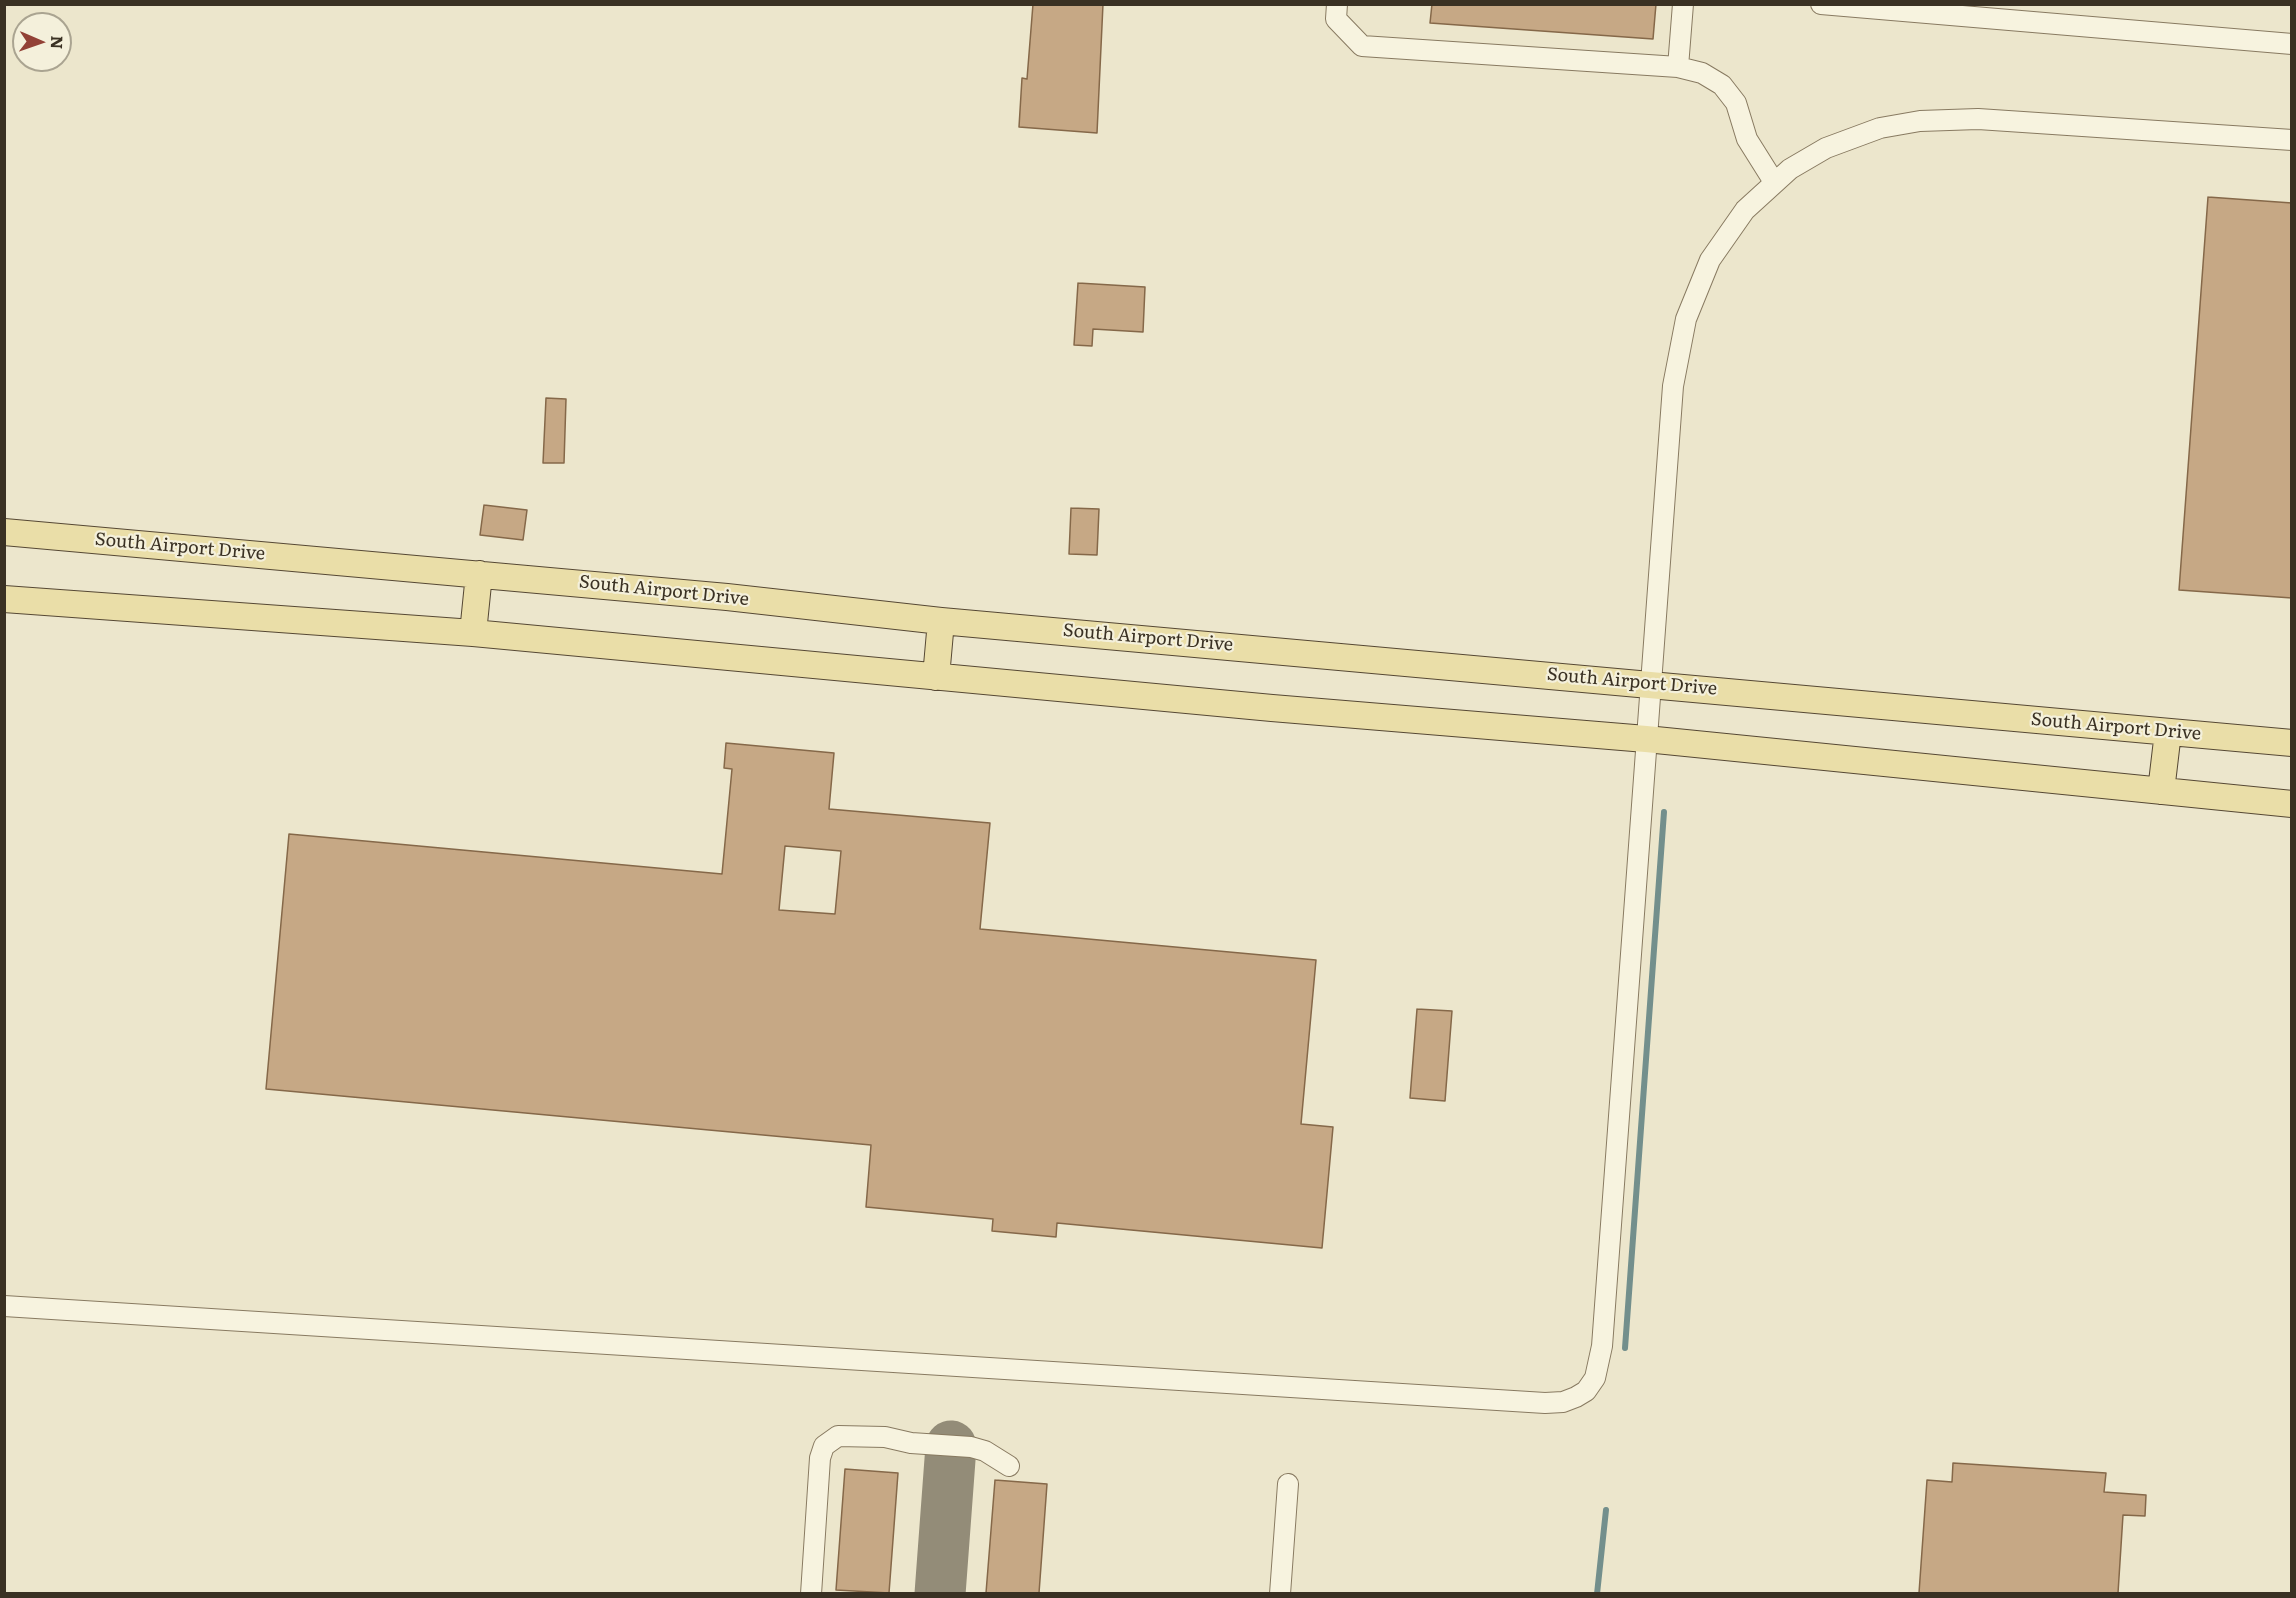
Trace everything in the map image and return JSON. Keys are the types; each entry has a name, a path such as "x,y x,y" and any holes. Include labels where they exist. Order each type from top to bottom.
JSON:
{"main road":[{"name":"South Airport Drive","path":"4,532 478,573 941,621 2292,743"},
{"path":"473,633 478,573"},
{"path":"4,599 473,633 936,677 1646,739 2292,804"},
{"path":"936,677 941,621"},
{"path":"2161,791 2168,732"}],"street":[{"path":"1337,4 1336,19 1362,46 1678,67 1702,72 1722,86 1736,103 1747,139 1774,182"},
{"path":"1678,67 1683,4"},
{"path":"1821,4 2292,44"},
{"path":"4,1306 1545,1403 1570,1400 1581,1395 1591,1385 1598,1368 1602,1346 1670,411 1680,340 1701,279 1721,242 1745,210 1774,182 1806,159 1843,141 1880,128 1936,120 2011,121 2292,140"},
{"path":"811,1593 820,1458 824,1446 838,1436 885,1437 911,1443 971,1448 986,1451 1009,1466"},
{"path":"1280,1593 1288,1484"}],"building":[{"path":"1033,4 1103,4 1097,133 1019,127 1022,78 1027,79"},
{"path":"1432,4 1656,4 1653,39 1430,23"},
{"path":"2208,197 2292,203 2292,598 2179,590"},
{"path":"1078,283 1145,287 1143,332 1093,329 1092,346 1074,345"},
{"path":"546,398 566,399 564,463 543,463"},
{"path":"484,505 527,510 523,540 480,535"},
{"path":"1071,508 1099,509 1097,555 1069,554"},
{"path":"726,743 834,753 829,809 990,823 980,929 1316,960 1301,1124 1333,1127 1322,1248 1057,1223 1056,1237 992,1231 993,1219 866,1207 871,1145 266,1089 289,834 722,874 732,769 724,768","holes":["785,846 841,851 835,914 779,910"]},
{"path":"1417,1009 1452,1011 1445,1101 1410,1098"},
{"path":"1953,1463 2106,1473 2104,1492 2146,1495 2145,1516 2123,1515 2118,1593 1919,1593 1927,1480 1952,1482"},
{"path":"845,1469 898,1473 889,1593 836,1590"},
{"path":"995,1480 1047,1484 1039,1593 986,1593"}],"waterway":[{"path":"1625,1348 1664,812"},
{"path":"1597,1594 1606,1510"}],"taxiway":[{"path":"940,1594 951,1446"}]}
